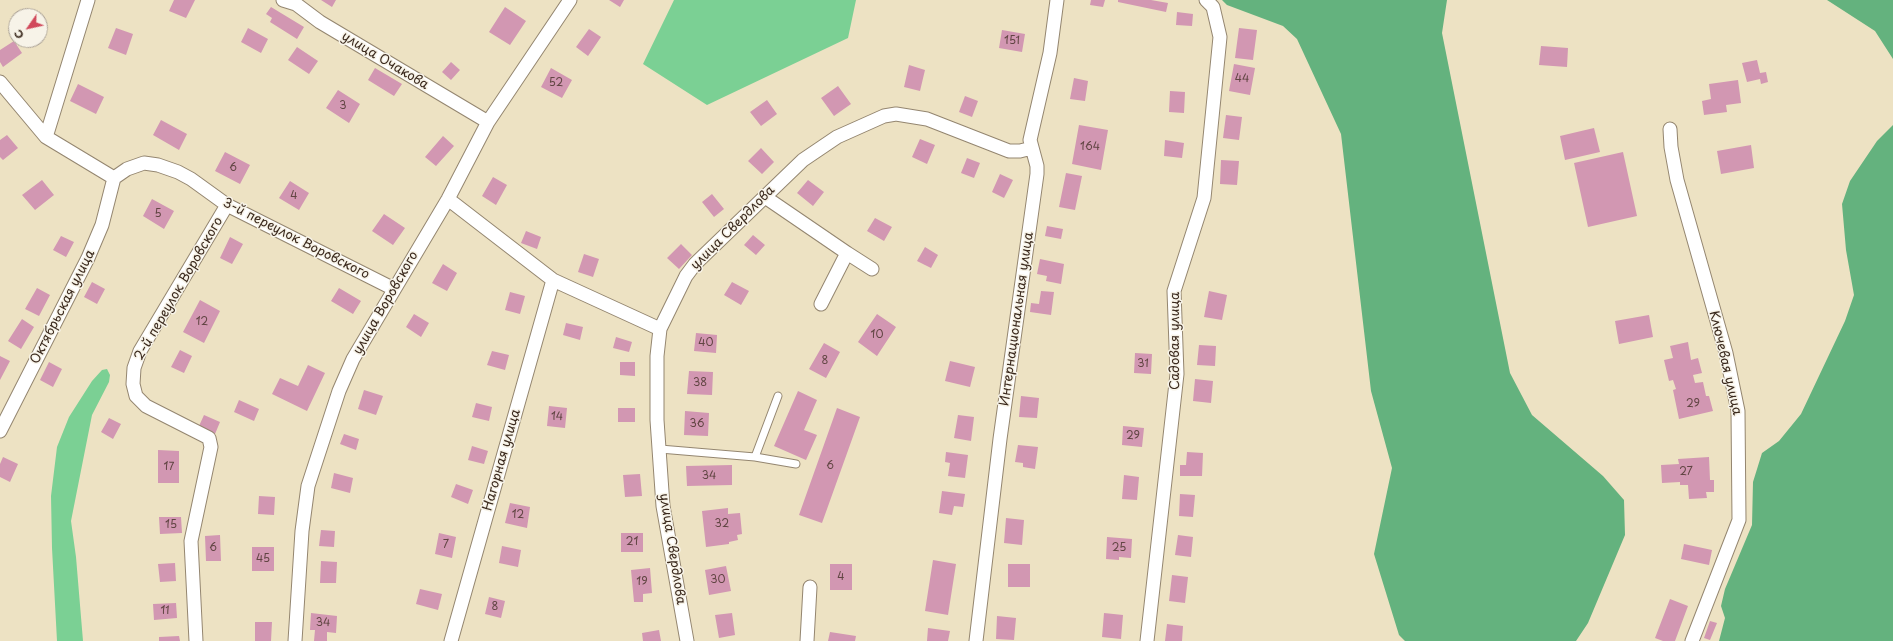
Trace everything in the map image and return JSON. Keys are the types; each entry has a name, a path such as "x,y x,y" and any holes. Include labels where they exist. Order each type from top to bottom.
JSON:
{"street":[{"path":"46,137 88,0"},
{"name":"улица Очакова","path":"283,0 297,2 320,22 488,122"},
{"name":"улица Воровского","path":"295,641 302,531 308,486 344,378 353,359 394,288 448,199 488,122 570,0"},
{"name":"Интернациональная улица","path":"976,641 1000,439 1037,174 1031,134 1050,53 1057,0"},
{"name":"Садовая улица","path":"1147,641 1177,374 1174,291 1204,198 1220,37 1213,7 1206,0"},
{"path":"2,90 46,137 114,178"},
{"name":"улица Свердлова","path":"687,641 663,506 657,420 657,356 660,329 686,276 695,264 803,160 837,137 884,116 896,114 927,119 1009,151 1020,151 1032,148"},
{"name":"Ключевая улица","path":"1670,129 1671,147 1677,180 1726,353 1738,411 1739,520 1692,641"},
{"name":"3-й переулок Воровского","path":"114,178 127,169 144,164 158,165 191,178 227,205 394,288"},
{"name":"Октябрьская улица","path":"0,431 88,258 102,225 114,178"},
{"path":"765,197 872,269"},
{"path":"448,199 553,280 660,329"},
{"name":"2-й переулок Воровского","path":"196,641 191,541 211,447 209,438 146,406 136,396 133,384 134,368 140,351 227,205"},
{"path":"821,304 847,253"},
{"name":"Нагорная улица","path":"451,641 553,280"},
{"path":"807,641 810,587"}],"lane":[{"path":"755,457 778,396"},
{"path":"660,449 755,457 796,464"}],"green space":[{"path":"674,0 856,0 848,38 707,105 643,64"},
{"path":"1222,0 1447,0 1442,33 1510,373 1532,415 1603,476 1624,500 1625,535 1588,623 1576,641 1405,641 1399,635 1374,554 1392,468 1371,391 1341,134 1297,39 1283,26 1227,5"},
{"path":"1827,0 1893,0 1893,59 1875,31"},
{"path":"1893,125 1893,641 1719,641 1725,618 1721,606 1725,589 1752,525 1753,482 1762,453 1779,441 1801,414 1845,321 1854,295 1846,250 1842,204 1850,181 1877,141"},
{"path":"107,369 110,375 109,382 92,415 71,521 76,557 83,641 57,641 51,496 57,447 69,417 92,381 102,370"}],"building":[{"path":"174,0 195,0 186,18 169,11"},
{"path":"321,0 336,0 332,7"},
{"path":"609,0 624,0 620,7"},
{"path":"1091,0 1105,0 1103,7 1090,5"},
{"path":"1118,0 1151,0 1168,3 1166,12 1118,2"},
{"path":"271,7 304,27 297,39 270,22 272,18 266,14"},
{"path":"505,7 526,21 510,45 489,32"},
{"path":"1177,12 1193,14 1192,26 1176,25"},
{"path":"116,28 133,34 126,55 108,48"},
{"path":"248,28 268,39 261,53 241,42"},
{"path":"1239,28 1257,30 1253,60 1235,58"},
{"path":"589,29 601,37 588,56 576,47"},
{"path":"1002,30 1025,34 1022,52 999,48"},
{"path":"8,45 8,48 19,48 22,53 3,67 0,62 0,50"},
{"path":"1541,46 1568,48 1567,67 1539,65"},
{"path":"297,47 318,61 309,74 288,60"},
{"path":"1757,60 1760,73 1766,72 1768,82 1761,84 1760,79 1747,82 1742,63"},
{"path":"451,62 460,70 451,80 442,72"},
{"path":"1234,64 1255,68 1250,95 1229,91"},
{"path":"909,65 925,70 920,91 904,87"},
{"path":"375,68 402,84 394,96 368,80"},
{"path":"551,68 572,80 562,98 541,87"},
{"path":"1074,78 1088,81 1085,101 1070,99"},
{"path":"1738,80 1741,103 1726,105 1727,112 1704,115 1702,101 1711,99 1709,84"},
{"path":"78,84 104,97 96,114 70,101"},
{"path":"838,86 851,104 834,116 821,98"},
{"path":"338,90 360,104 349,123 326,108"},
{"path":"1170,91 1185,92 1184,113 1169,112"},
{"path":"965,96 978,101 972,117 959,112"},
{"path":"767,100 777,114 761,126 750,112"},
{"path":"1226,115 1242,117 1239,140 1223,138"},
{"path":"161,120 187,134 179,150 153,135"},
{"path":"1079,125 1108,130 1101,170 1072,164"},
{"path":"1594,128 1600,152 1565,160 1560,136"},
{"path":"7,135 18,148 3,160 0,157 0,140"},
{"path":"443,136 454,146 436,166 425,157"},
{"path":"920,139 935,145 927,164 912,157"},
{"path":"1165,140 1184,143 1182,158 1164,156"},
{"path":"1751,145 1754,168 1721,174 1717,151"},
{"path":"761,148 774,162 762,174 748,161"},
{"path":"225,152 250,165 240,184 215,171"},
{"path":"1623,152 1637,216 1588,227 1574,163"},
{"path":"967,158 980,163 974,178 961,173"},
{"path":"1221,160 1239,161 1237,185 1220,184"},
{"path":"1066,173 1082,176 1075,210 1059,207"},
{"path":"1000,174 1013,180 1004,198 992,192"},
{"path":"493,177 507,185 496,205 482,196"},
{"path":"42,180 54,195 35,210 22,195"},
{"path":"808,180 824,192 813,206 797,193"},
{"path":"290,181 309,193 299,210 279,198"},
{"path":"712,194 724,209 714,217 702,202"},
{"path":"152,199 174,211 164,229 143,216"},
{"path":"384,214 405,228 393,245 372,231"},
{"path":"875,218 892,227 884,241 867,231"},
{"path":"1047,226 1063,229 1061,239 1045,236"},
{"path":"526,231 541,237 537,249 521,243"},
{"path":"753,235 765,245 756,255 744,245"},
{"path":"61,236 74,242 66,257 53,250"},
{"path":"230,237 243,244 232,264 220,258"},
{"path":"681,244 692,255 679,269 667,258"},
{"path":"925,247 938,255 931,268 917,261"},
{"path":"584,254 599,259 593,277 578,272"},
{"path":"1040,259 1064,264 1061,284 1046,281 1047,276 1037,274"},
{"path":"443,264 457,273 447,291 432,283"},
{"path":"92,282 105,289 97,304 84,297"},
{"path":"732,282 749,291 741,305 724,295"},
{"path":"37,288 50,295 39,316 25,309"},
{"path":"339,288 361,301 353,314 331,301"},
{"path":"1041,291 1054,292 1051,315 1030,312 1031,303 1039,304"},
{"path":"1209,291 1227,295 1222,320 1204,317"},
{"path":"510,292 525,296 520,314 505,310"},
{"path":"200,300 220,311 204,343 183,332"},
{"path":"414,314 429,323 421,337 406,327"},
{"path":"877,314 896,327 877,356 858,342"},
{"path":"1649,315 1653,337 1619,344 1615,321"},
{"path":"22,319 34,327 21,349 8,341"},
{"path":"566,323 583,327 580,340 563,335"},
{"path":"696,333 717,335 716,353 694,351"},
{"path":"616,337 632,342 629,352 613,348"},
{"path":"1688,342 1691,360 1698,358 1702,373 1693,375 1695,383 1703,382 1706,396 1709,396 1713,411 1679,419 1673,390 1676,389 1673,380 1669,381 1664,360 1673,358 1670,346"},
{"path":"824,343 840,352 826,378 809,369"},
{"path":"1199,345 1216,346 1215,366 1197,365"},
{"path":"180,350 192,356 184,373 171,367"},
{"path":"492,351 509,355 505,370 487,365"},
{"path":"1135,353 1152,354 1151,374 1134,373"},
{"path":"0,356 10,361 0,380"},
{"path":"950,361 975,367 970,387 945,381"},
{"path":"49,362 62,369 53,387 40,380"},
{"path":"620,362 635,362 635,376 620,375"},
{"path":"308,365 325,373 307,411 272,394 280,378 298,386"},
{"path":"689,371 713,372 712,395 687,394"},
{"path":"1195,379 1213,381 1211,403 1193,401"},
{"path":"364,390 383,396 376,415 358,409"},
{"path":"798,391 817,400 804,430 817,435 806,460 774,446"},
{"path":"1021,396 1039,398 1037,418 1019,417"},
{"path":"239,400 259,409 254,421 234,412"},
{"path":"476,403 492,407 489,421 472,417"},
{"path":"549,406 567,408 565,428 547,426"},
{"path":"618,408 635,408 635,422 618,422"},
{"path":"837,408 860,417 822,523 799,515"},
{"path":"685,411 709,413 708,436 684,435"},
{"path":"204,415 220,422 215,434 199,426"},
{"path":"958,415 974,417 971,441 954,438"},
{"path":"109,418 121,424 113,439 101,432"},
{"path":"1123,426 1144,428 1142,447 1122,445"},
{"path":"344,434 359,439 356,450 340,444"},
{"path":"1018,445 1038,447 1035,469 1023,467 1023,463 1015,462"},
{"path":"472,446 488,451 484,464 468,460"},
{"path":"158,450 179,451 179,483 158,483"},
{"path":"946,452 968,455 965,478 948,476 950,463 945,462"},
{"path":"1187,452 1203,453 1202,476 1180,476 1180,465 1186,465"},
{"path":"3,457 18,464 10,482 0,477 0,464"},
{"path":"1709,457 1710,480 1714,480 1714,492 1706,492 1707,498 1689,499 1688,485 1680,485 1680,482 1662,483 1661,465 1679,464 1678,459"},
{"path":"732,465 732,485 687,486 686,466"},
{"path":"334,473 353,478 350,493 331,488"},
{"path":"640,474 642,496 625,497 623,475"},
{"path":"1124,475 1139,477 1137,500 1122,499"},
{"path":"456,484 473,490 468,504 451,497"},
{"path":"942,491 965,494 963,507 954,506 952,515 939,513"},
{"path":"1180,494 1195,495 1193,517 1179,516"},
{"path":"259,496 275,497 274,515 258,514"},
{"path":"510,503 530,507 527,528 505,523"},
{"path":"728,508 728,514 740,513 742,534 737,535 738,540 729,542 729,544 706,547 702,511"},
{"path":"159,517 181,517 182,533 160,534"},
{"path":"1006,518 1024,520 1022,545 1004,543"},
{"path":"321,530 335,531 334,547 319,546"},
{"path":"439,533 456,537 452,558 435,554"},
{"path":"621,533 643,533 643,552 621,552"},
{"path":"220,535 221,561 206,561 205,536"},
{"path":"1178,535 1193,537 1191,557 1175,555"},
{"path":"1107,537 1132,539 1131,558 1119,557 1119,560 1106,559"},
{"path":"1684,544 1712,550 1709,565 1681,559"},
{"path":"502,546 521,550 518,567 499,563"},
{"path":"252,547 274,547 274,571 252,571"},
{"path":"933,560 956,564 948,615 925,611"},
{"path":"321,561 337,562 336,583 320,583"},
{"path":"175,563 176,581 160,582 158,564"},
{"path":"830,564 852,564 852,590 830,590"},
{"path":"1008,564 1030,564 1030,587 1008,587"},
{"path":"726,566 731,591 709,595 705,570"},
{"path":"650,568 652,593 643,594 643,602 634,602 631,570"},
{"path":"1172,575 1188,577 1185,603 1169,601"},
{"path":"420,589 442,594 438,610 416,604"},
{"path":"489,597 505,601 501,618 485,614"},
{"path":"1670,599 1688,606 1675,641 1663,641 1655,638"},
{"path":"176,603 177,618 154,620 153,604"},
{"path":"311,613 337,616 336,633 327,632 327,641 314,641 315,630 310,630"},
{"path":"732,613 735,635 719,638 715,615"},
{"path":"1104,613 1123,615 1121,639 1102,637"},
{"path":"997,616 1016,618 1014,640 996,639"},
{"path":"1710,621 1717,623 1710,640 1704,638"},
{"path":"255,622 272,622 271,641 255,641"},
{"path":"1167,624 1183,626 1182,641 1165,641"},
{"path":"928,628 950,631 948,641 927,641"},
{"path":"659,630 661,641 643,641 642,633"},
{"path":"830,632 856,636 855,641 828,641"},
{"path":"179,636 180,641 159,641 159,637"}]}
